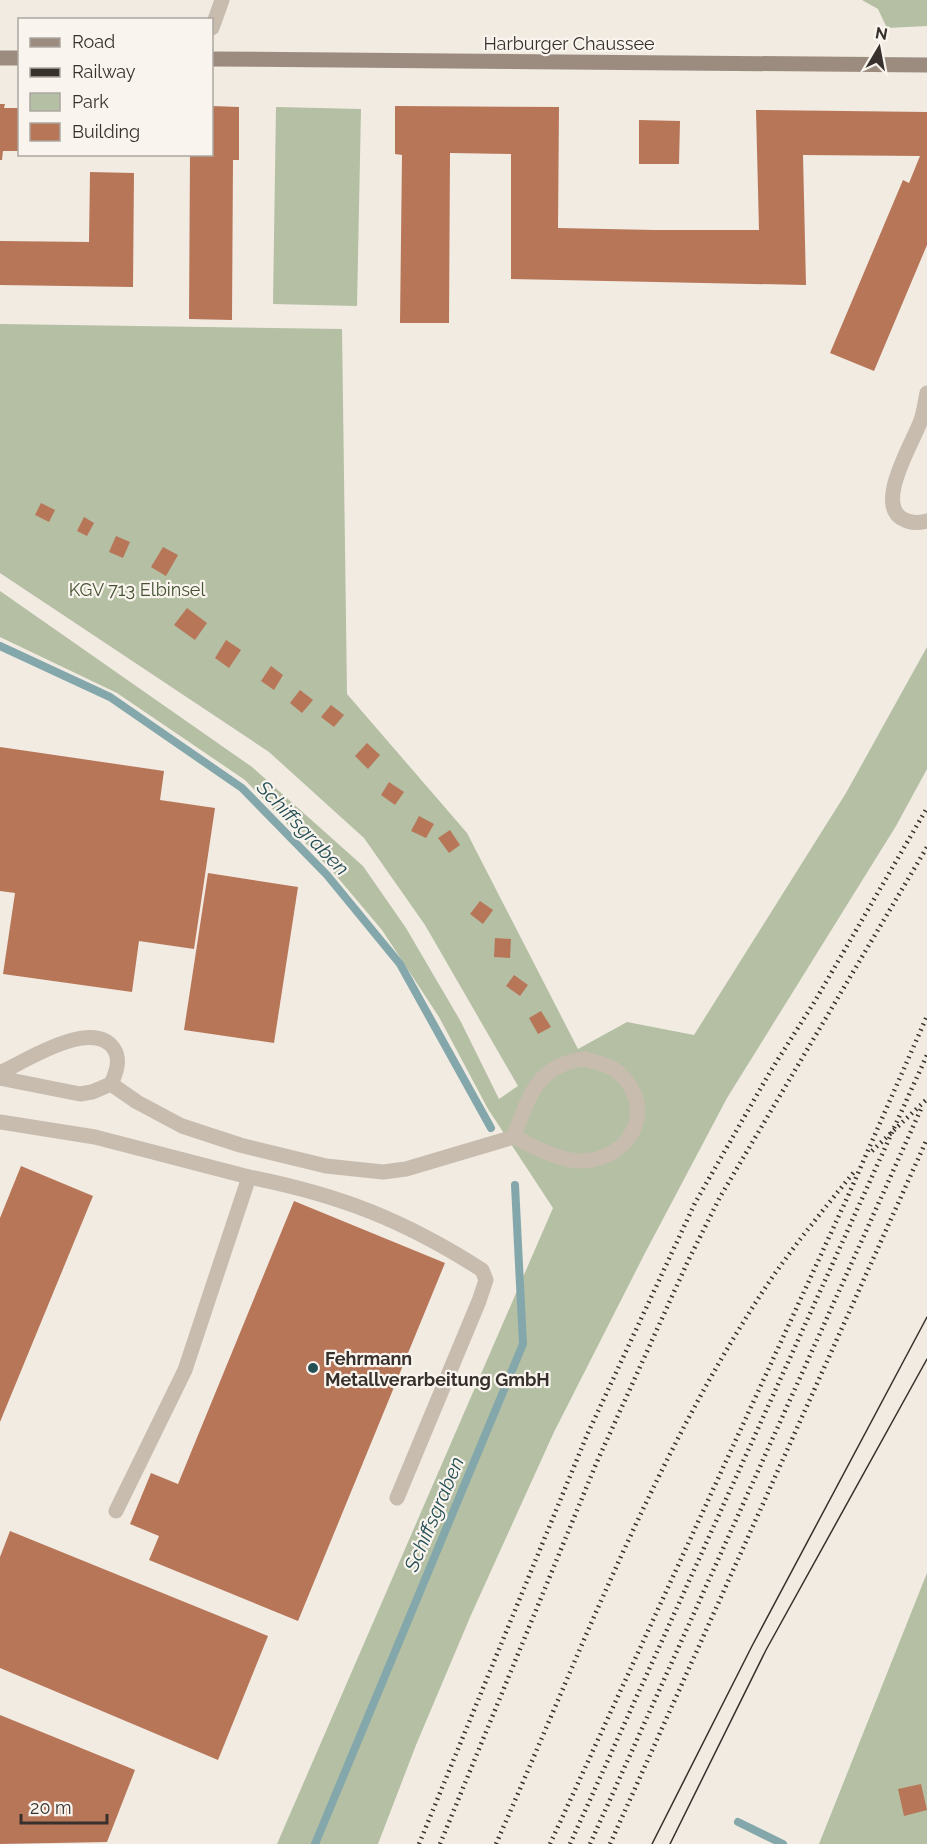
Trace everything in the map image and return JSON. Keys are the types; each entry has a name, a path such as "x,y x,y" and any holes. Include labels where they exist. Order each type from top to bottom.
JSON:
{"main road":[{"path":"0,58 18,58"},
{"name":"Harburger Chaussee","path":"213,58 927,65"}],"street":[{"path":"213,25 222,0"},
{"path":"927,393 924,424 897,472 892,501 893,509 900,519 908,522 927,521"},
{"path":"0,1073 58,1045 92,1037 105,1040 117,1056 118,1066 111,1084 92,1092 80,1094 0,1078"},
{"path":"111,1084 137,1102 182,1126 240,1145 336,1167 383,1172 406,1169 514,1137 561,1157 577,1161 596,1160 623,1146 632,1133 637,1119 637,1103 632,1088 618,1071 601,1063 585,1059 568,1061 555,1066 531,1093 514,1137"},
{"path":"0,1122 95,1137 350,1202 411,1228 482,1270 486,1280 479,1301 398,1498"},
{"path":"116,1511 185,1370 249,1177"}],"green space":[{"path":"862,0 927,0 927,26 887,28 878,9"},
{"path":"276,107 361,109 357,306 273,304"},
{"name":"KGV 713 Elbinsel","path":"0,324 342,329 347,694 467,833 578,1049 627,1022 694,1035 846,793 927,647 927,769 896,826 727,1098 645,1253 554,1432 471,1615 416,1745 378,1844 277,1844 553,1208 488,1109 439,1017 382,930 333,872 245,780 117,693 0,637 0,591 252,767 363,866 406,928 461,1022 499,1099 518,1086 425,925 364,838 269,752 0,573"},
{"path":"927,1573 927,1844 819,1844"}],"building":[{"path":"0,104 5,104 4,108 18,108 18,151 3,151 2,160 0,160"},
{"path":"213,106 239,107 239,160 233,160 232,320 189,319 190,156 213,156"},
{"path":"395,106 559,107 558,228 655,230 759,230 756,110 927,112 927,245 874,371 830,353 903,180 909,183 920,156 803,155 806,285 511,279 511,154 450,153 449,323 400,323 402,155 395,154"},
{"path":"639,120 680,121 679,164 639,164"},
{"path":"90,172 134,173 133,287 0,285 0,241 89,242"},
{"path":"41,503 55,510 49,522 35,515"},
{"path":"84,517 94,523 87,536 77,531"},
{"path":"116,536 130,542 123,558 109,552"},
{"path":"163,547 178,555 166,576 151,567"},
{"path":"187,608 207,623 195,640 174,625"},
{"path":"226,640 241,650 229,668 215,658"},
{"path":"271,666 283,675 274,690 261,681"},
{"path":"300,690 313,700 302,713 290,703"},
{"path":"331,705 344,715 334,727 321,717"},
{"path":"367,743 380,755 368,769 355,756"},
{"path":"0,747 164,771 160,800 215,808 194,949 139,941 132,992 3,974 15,893 0,891"},
{"path":"389,782 404,792 395,805 381,795"},
{"path":"419,816 434,824 426,838 411,831"},
{"path":"450,830 460,845 449,853 438,838"},
{"path":"208,873 298,887 274,1043 184,1030"},
{"path":"480,901 493,910 483,924 470,914"},
{"path":"495,938 511,939 510,958 494,957"},
{"path":"514,975 528,985 520,996 506,986"},
{"path":"541,1011 551,1027 538,1034 529,1018"},
{"path":"21,1166 93,1196 0,1422 0,1218"},
{"name":"Fehrmann Metallverarbeitung GmbH","path":"294,1201 445,1263 298,1621 149,1560 159,1536 130,1524 151,1473 178,1484"},
{"path":"10,1531 268,1636 218,1760 0,1668 0,1557"},
{"path":"0,1715 135,1770 107,1842 0,1844"},
{"path":"921,1784 927,1810 904,1816 898,1789"}],"waterway":[{"name":"Schiffsgraben","path":"0,646 110,697 242,788 327,875 400,964 491,1128"},
{"name":"Schiffsgraben","path":"315,1844 523,1344 515,1185"},
{"path":"738,1822 783,1844"}],"tram line":[{"path":"652,1844 752,1646 927,1317"},
{"path":"670,1844 766,1650 927,1359"}],"railway":[{"path":"419,1844 587,1435 695,1203 927,808"},
{"path":"440,1844 596,1464 688,1261 720,1197 927,847"},
{"path":"550,1844 848,1196 927,1016"},
{"path":"570,1844 927,1055"},
{"path":"872,1151 927,1099"},
{"path":"590,1844 921,1109"},
{"path":"610,1844 927,1139"},
{"path":"496,1844 616,1568 682,1431 718,1365 767,1285 854,1172"}],"place":[{"name":"Fehrmann Metallverarbeitung GmbH","path":"313,1368"}]}
